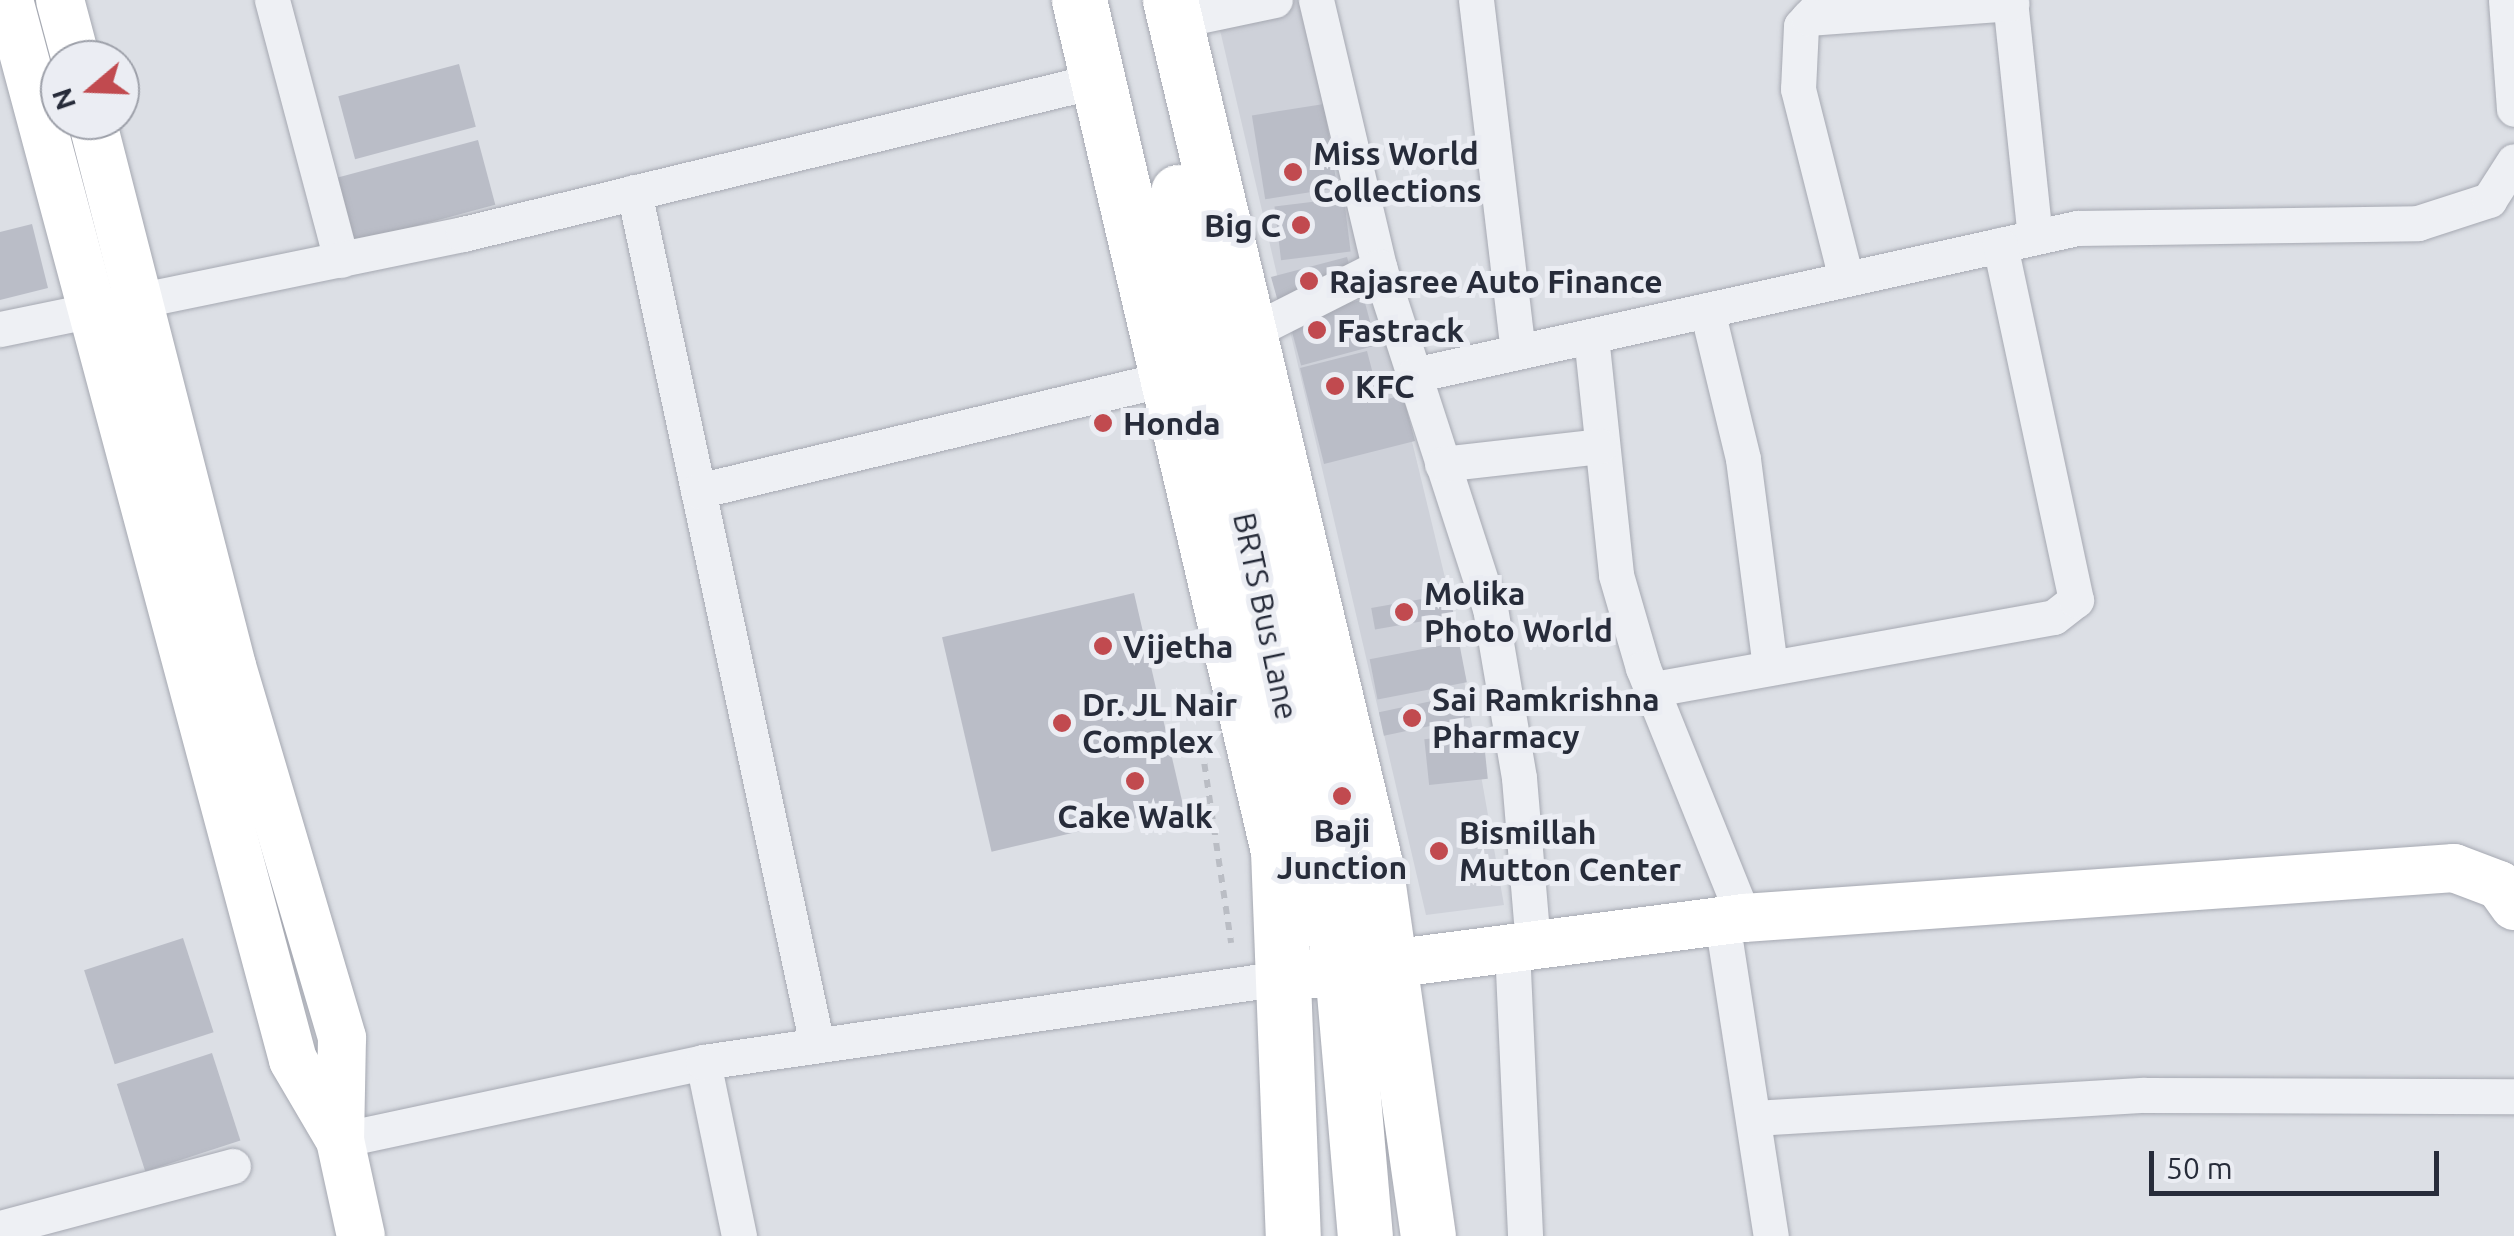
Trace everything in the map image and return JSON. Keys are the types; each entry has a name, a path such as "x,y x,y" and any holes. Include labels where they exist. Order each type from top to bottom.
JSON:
{"main road":[{"path":"1080,0 1278,852 1260,981 1293,1236"},
{"path":"1160,7 1249,333 1375,864 1365,966 1428,1236"},
{"name":"BRTS Bus Lane","path":"1160,7 1365,966 1365,1236"}],"street":[{"path":"9,0 118,309 342,1038 340,1140 361,1236"},
{"path":"60,0 71,40"},
{"path":"272,0 341,260"},
{"path":"1160,7 1275,0"},
{"path":"1476,0 1518,352"},
{"path":"2506,0 2514,109"},
{"path":"1324,1 1379,267 1490,608 1519,778 1525,1236"},
{"path":"1846,279 1802,125 1797,49 1816,9 2010,1 2035,237"},
{"path":"0,329 118,309 341,260 1099,80"},
{"path":"95,140 118,309"},
{"path":"1414,375 2077,228 2418,224 2489,200 2514,161"},
{"path":"634,192 817,1046"},
{"path":"1654,689 2054,617 2076,600 2000,245"},
{"path":"1249,333 1379,267"},
{"path":"1707,310 1743,459 1770,666"},
{"path":"1591,336 1616,575 1733,919 1771,1236"},
{"path":"698,491 1169,378"},
{"path":"1442,464 1600,446"},
{"path":"340,1140 703,1062 1365,966 1733,919 2454,868 2498,885 2514,906"},
{"path":"703,1062 738,1236"},
{"path":"1754,1118 2144,1095 2514,1096"},
{"path":"0,1228 233,1166"}],"path":[{"path":"1200,736 1260,981"}],"shaded area":[{"path":"1213,0 1305,0 1448,590 1504,905 1426,915"}],"building":[{"path":"459,64 476,127 355,159 338,96"},
{"path":"1324,104 1337,188 1265,199 1252,115"},
{"path":"478,140 495,205 352,243 335,178"},
{"path":"1344,198 1351,252 1281,260 1275,207"},
{"path":"32,224 48,288 0,300 0,232"},
{"path":"1347,257 1352,275 1280,309 1271,277"},
{"path":"1364,299 1376,345 1301,366 1289,319"},
{"path":"1367,351 1380,401 1403,395 1415,441 1324,464 1300,368"},
{"name":"Dr. JL Nair Complex","path":"1134,593 1183,807 992,852 942,637"},
{"path":"1450,594 1454,616 1375,630 1371,608"},
{"path":"1459,642 1467,682 1377,700 1370,659"},
{"path":"1465,694 1470,717 1384,736 1379,712"},
{"path":"1483,733 1488,779 1429,785 1424,739"},
{"path":"183,938 214,1032 115,1064 84,970"},
{"path":"212,1053 240,1140 145,1171 117,1084"}],"place":[{"name":"Miss World Collections","path":"1293,172"},
{"name":"Big C","path":"1301,225"},
{"name":"Rajasree Auto Finance","path":"1309,281"},
{"name":"Fastrack","path":"1317,330"},
{"name":"KFC","path":"1335,386"},
{"name":"Honda","path":"1103,423"},
{"name":"Molika Photo World","path":"1404,612"},
{"name":"Vijetha","path":"1103,646"},
{"name":"Sai Ramkrishna Pharmacy","path":"1412,718"},
{"name":"Dr. JL Nair Complex","path":"1062,723"},
{"name":"Cake Walk","path":"1135,781"},
{"name":"Baji Junction","path":"1342,796"},
{"name":"Bismillah Mutton Center","path":"1439,851"}]}
